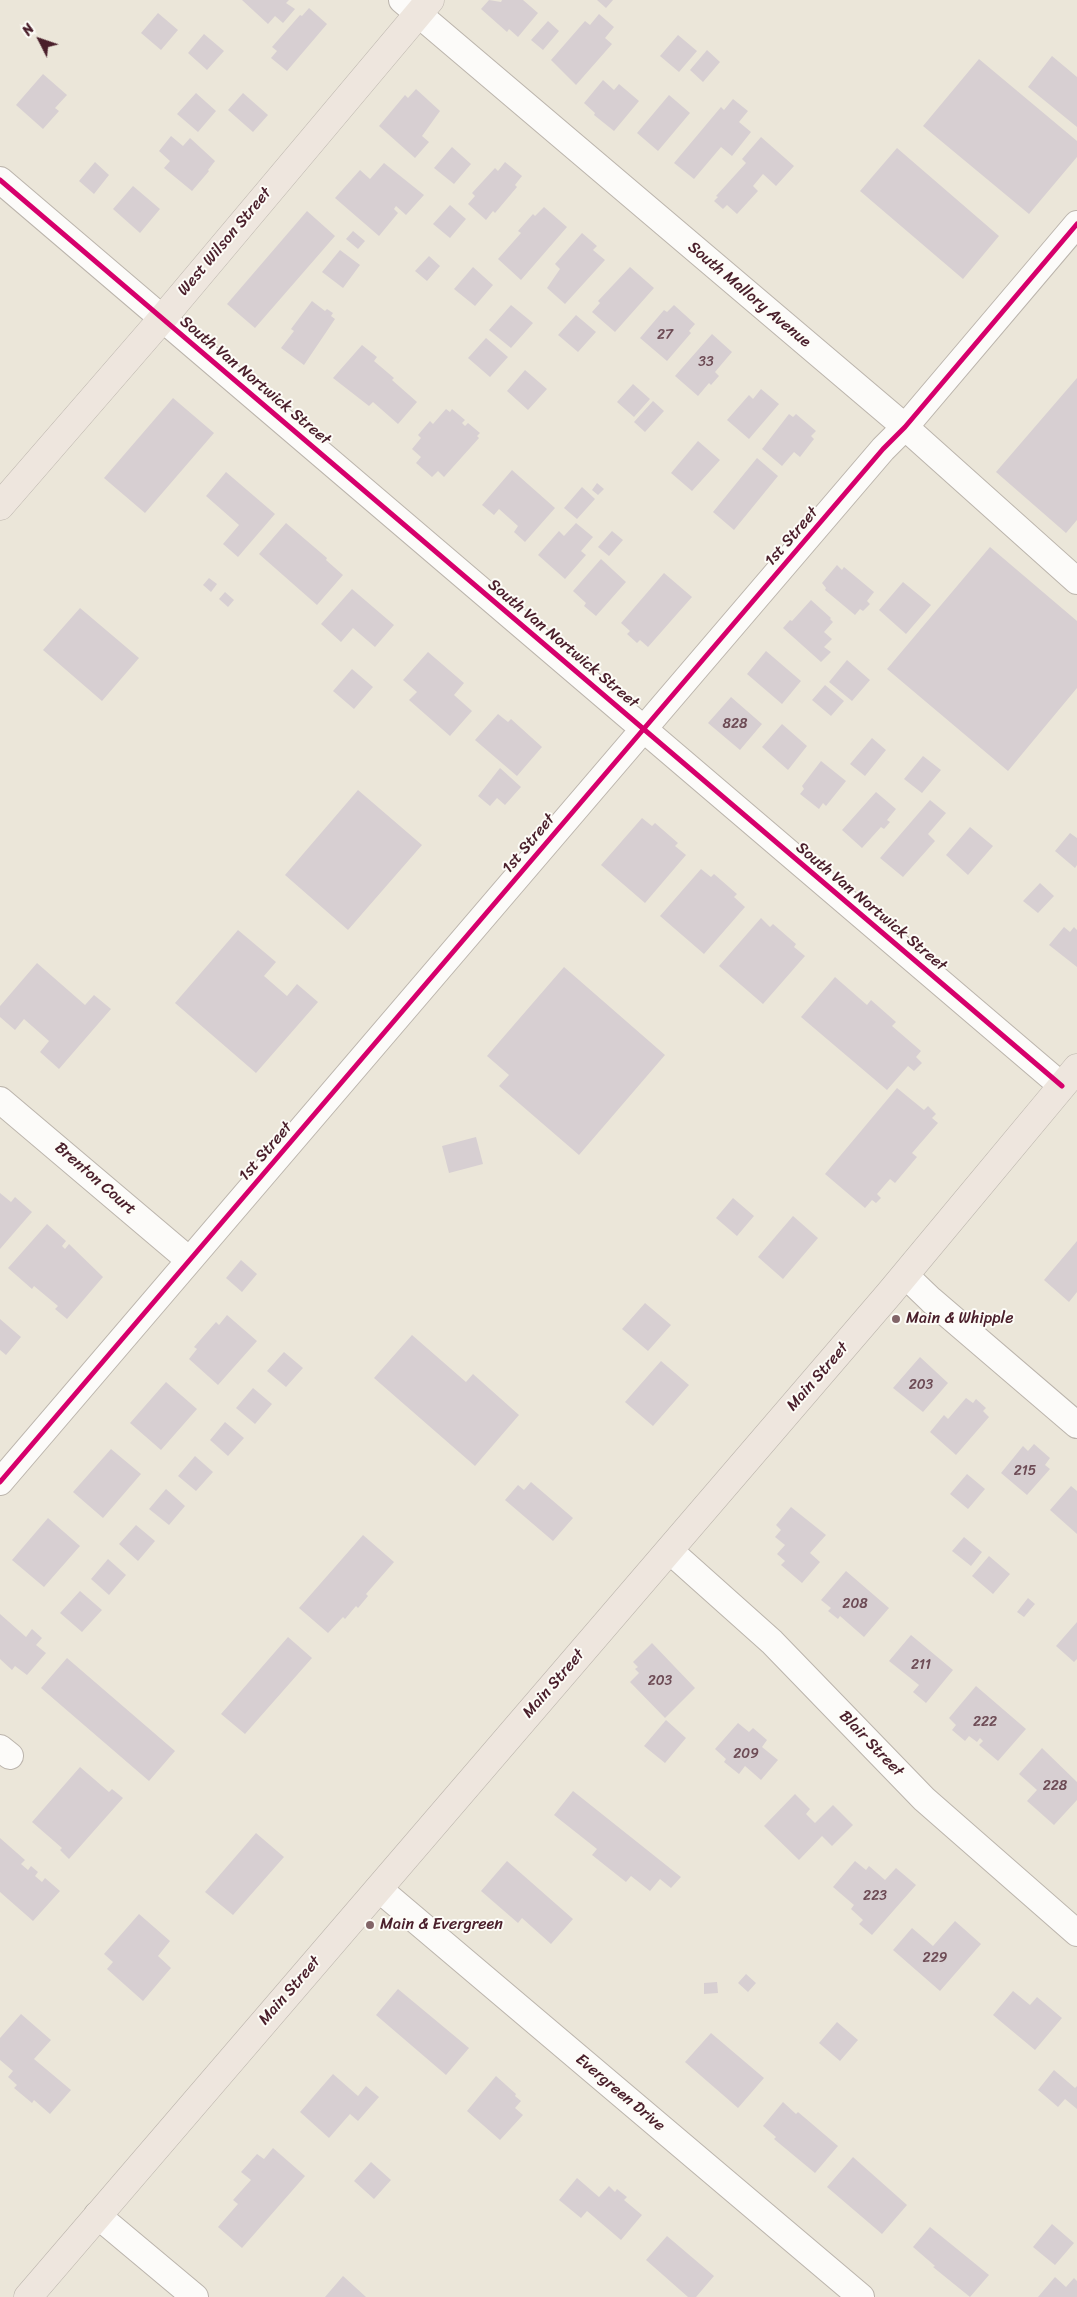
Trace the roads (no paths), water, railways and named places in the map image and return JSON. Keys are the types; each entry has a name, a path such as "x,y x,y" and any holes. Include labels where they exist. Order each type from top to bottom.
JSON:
{"main road":[{"name":"West Wilson Street","path":"0,506 162,318 416,5"},
{"name":"Main Street","path":"28,2297 905,1275 1069,1077"}],"street":[{"name":"South Mallory Avenue","path":"416,5 905,428 1077,581"},
{"name":"South Van Nortwick Street","path":"0,180 644,730 1069,1077"},
{"name":"1st Street","path":"0,1482 877,457 905,428 1077,224"},
{"name":"Brenton Court","path":"0,1100 189,1260"},
{"path":"905,1275 931,1300 1077,1425"},
{"name":"Blair Street","path":"670,1550 772,1642 924,1799 1077,1933"},
{"name":"Evergreen Drive","path":"379,1889 861,2297"},
{"path":"98,2215 195,2297"}],"place":[{"name":"Main & Whipple","path":"896,1319"},
{"name":"Main & Evergreen","path":"370,1925"}]}
